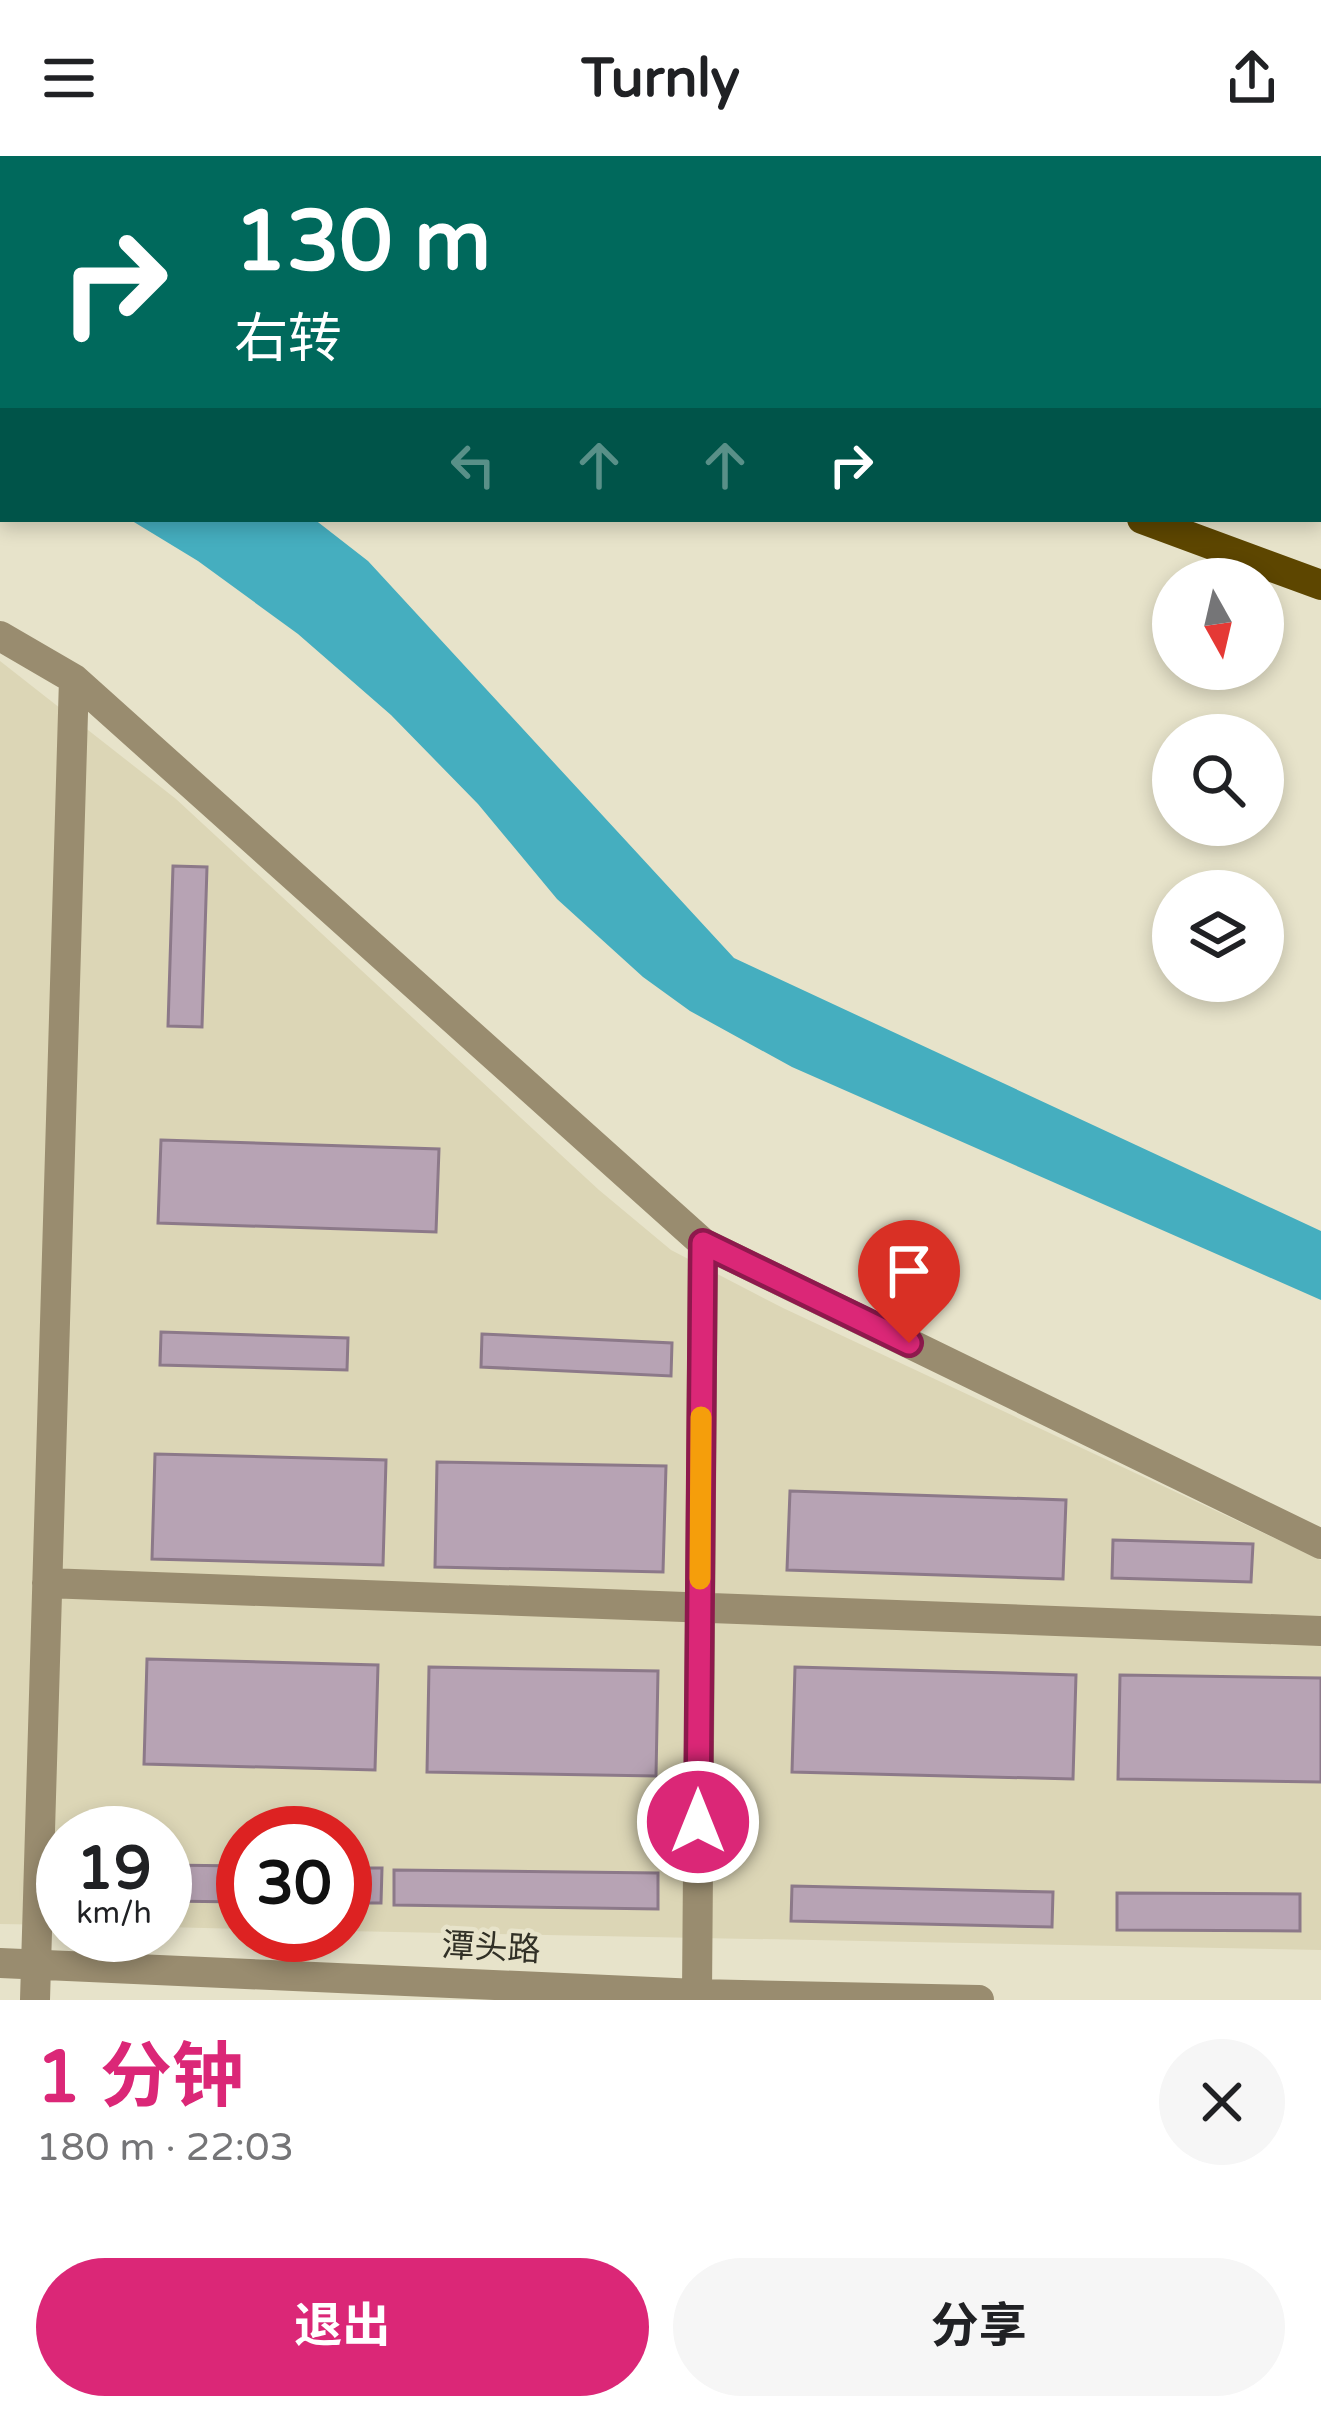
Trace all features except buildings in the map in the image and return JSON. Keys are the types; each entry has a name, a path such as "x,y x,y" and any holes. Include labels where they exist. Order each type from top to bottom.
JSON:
{"main road":[{"path":"1150,522 1321,585"}],"street":[{"path":"0,636 74,679 703,1243 1321,1544"},
{"path":"35,2000 74,679"},
{"path":"697,1994 703,1243"},
{"path":"47,1583 1321,1631"},
{"name":"潭头路","path":"0,1964 697,1994 979,2000"}],"shaded area":[{"path":"0,661 176,799 599,1190 671,1250 783,1308 1321,1560 1321,1950 372,1932 372,1806 216,1806 216,1928 192,1928 192,1806 36,1806 36,1925 0,1924"}],"water":[{"path":"134,522 318,522 368,561 734,958 1321,1231 1321,1300 792,1067 690,1011 643,977 557,899 478,804 391,715 298,634 198,561"}],"slow traffic":[{"path":"700,1579 701,1417"}],"route":[{"path":"698,1822 703,1243 909,1343"}]}
